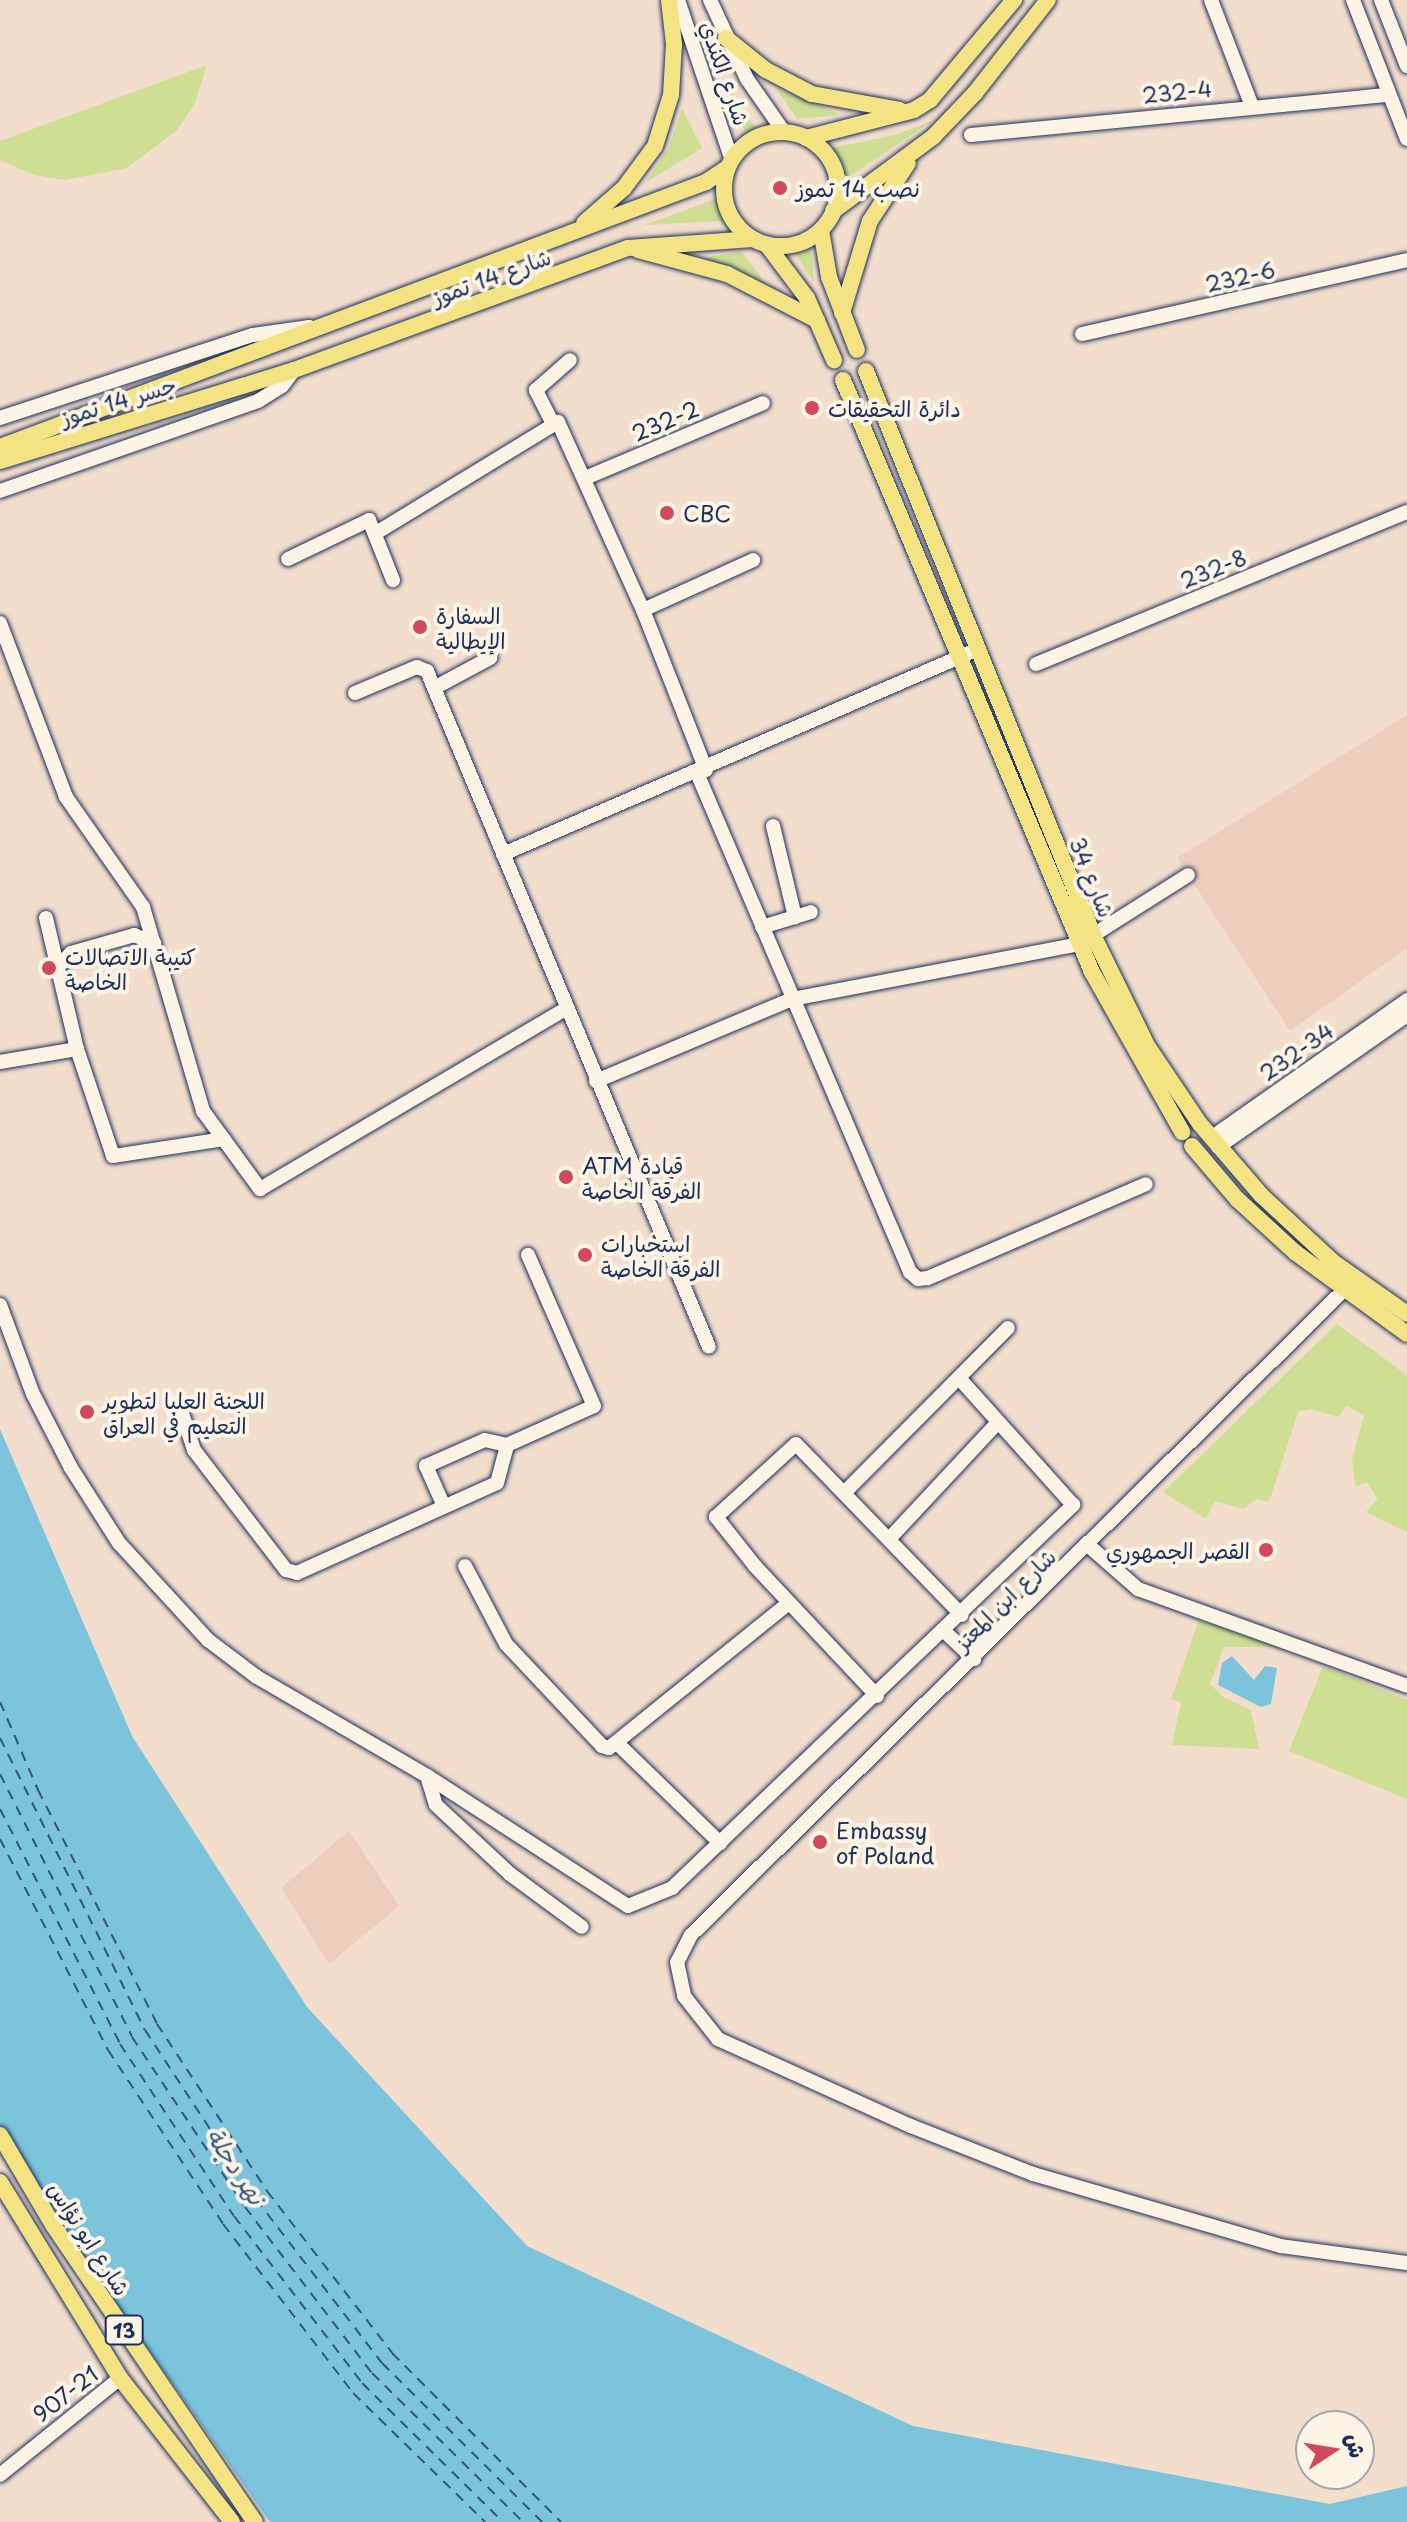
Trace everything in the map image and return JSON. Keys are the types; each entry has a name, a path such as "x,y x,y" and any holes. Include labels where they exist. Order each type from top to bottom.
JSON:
{"main road":[{"path":"577,230 624,188 655,146 671,95 674,44 669,0"},
{"path":"806,138 914,110 945,85 1014,0"},
{"path":"760,242 799,243 821,230 833,211 922,146 975,93 1048,0"},
{"path":"726,38 766,70 812,94 862,107 914,110"},
{"path":"833,211 836,175 825,153 806,138 784,132 754,138 730,164 725,203 735,224 760,242 797,282 834,360"},
{"path":"842,313 870,221 922,146"},
{"name":"شارع 14 تموز","path":"241,356 309,327 706,182 730,164"},
{"path":"821,230 842,313 857,350"},
{"name":"شارع 14 تموز","path":"250,382 294,370 628,248 760,242"},
{"path":"628,248 727,274 817,320"},
{"name":"جسر 14 تموز","path":"0,447 241,356"},
{"name":"شارع 34","path":"866,371 978,649 1121,1031 1187,1139 1256,1217 1343,1291 1407,1334"},
{"name":"شارع 34","path":"843,380 958,658 1086,941 1148,1047 1214,1142 1308,1240 1407,1314"},
{"name":"جسر 14 تموز","path":"0,461 250,382"},
{"name":"شارع ابو نؤاس","path":"0,2135 53,2225 255,2522"},
{"name":"13","path":"1,2186 120,2378 232,2522"}],"street":[{"name":"شارع الكندي","path":"678,0 730,164"},
{"name":"شارع الكندي","path":"710,0 726,38 766,110 784,132"},
{"path":"1211,0 1252,106"},
{"path":"1353,0 1407,139"},
{"path":"1381,0 1407,66"},
{"name":"232-4","path":"971,135 1388,95"},
{"name":"232-6","path":"1082,334 1407,260"},
{"path":"0,418 253,335 309,327"},
{"path":"570,360 536,390 552,422 564,427 643,610 762,927 910,1272 918,1279 1146,1184"},
{"path":"0,491 258,401 282,386 294,370"},
{"name":"232-2","path":"585,478 763,403"},
{"path":"376,533 552,422"},
{"name":"232-8","path":"1036,664 1407,512"},
{"path":"288,559 365,521 376,533 393,580"},
{"path":"643,610 753,560"},
{"path":"0,623 66,797 143,907 203,1111 260,1189 567,1008"},
{"path":"503,854 702,771 978,649"},
{"path":"434,688 490,658"},
{"path":"355,693 422,666 434,688 709,1347"},
{"path":"773,826 795,917"},
{"path":"596,1081 792,999 1086,941 1188,875"},
{"path":"762,927 811,912"},
{"path":"46,918 77,1049 113,1156 224,1139"},
{"path":"58,967 71,953 134,935 154,943"},
{"name":"232-34","path":"1214,1142 1407,1000"},
{"name":"232-34","path":"1214,1142 1407,1015"},
{"path":"0,1062 77,1049"},
{"path":"443,1504 426,1466 485,1440 507,1445 594,1406 528,1255"},
{"name":"شارع ابن المعتز","path":"1343,1291 1089,1546 691,1935 677,1962 684,1996 718,2039 1033,2174 1281,2246 1407,2263"},
{"path":"0,1305 33,1394 71,1468 160,1594 208,1640 257,1677 427,1776 628,1906 672,1888 945,1632 1073,1505 959,1378"},
{"path":"845,1492 1008,1328"},
{"path":"181,1410 194,1450 286,1570 305,1572 443,1504 497,1483 507,1445"},
{"path":"890,1538 998,1422"},
{"path":"877,1696 789,1603 716,1517 796,1444 962,1615"},
{"path":"1089,1546 1138,1589 1407,1686"},
{"path":"465,1566 506,1644 602,1746 619,1745 789,1603"},
{"path":"945,1632 974,1659"},
{"path":"619,1745 720,1843"},
{"path":"427,1776 436,1805 510,1874 582,1927"},
{"name":"907-21","path":"0,2475 120,2378"}],"shaded area":[{"path":"1407,715 1407,948 1290,1031 1177,858"},
{"path":"349,1831 399,1906 329,1964 281,1888"}],"green space":[{"path":"207,65 195,103 177,130 127,168 65,180 34,175 0,160 0,141"},
{"path":"728,87 759,133 747,137"},
{"path":"776,88 837,113 840,115 797,119"},
{"path":"682,109 702,148 645,183 668,149"},
{"path":"934,120 841,182 836,159 826,149 895,135"},
{"path":"718,198 723,221 644,225 675,214"},
{"path":"811,247 814,282 814,283 794,251"},
{"path":"741,251 767,285 705,258"},
{"path":"1337,1324 1407,1375 1407,1532 1366,1512 1378,1499 1367,1482 1355,1487 1352,1460 1364,1415 1346,1406 1339,1417 1310,1409 1298,1412 1269,1502 1257,1499 1243,1509 1215,1501 1206,1519 1163,1492"},
{"path":"1199,1620 1279,1647 1224,1647 1210,1684 1223,1697 1251,1710 1259,1749 1172,1745 1181,1702 1171,1699"},
{"path":"1323,1666 1407,1700 1407,1799 1289,1751"}],"water":[{"name":"نهر دجلة","path":"0,1429 132,1736 307,2007 527,2246 913,2426 1330,2504 1407,2486 1407,2522 270,2522 80,2252 0,2126"},
{"path":"1232,1656 1254,1680 1265,1666 1277,1668 1271,1704 1261,1707 1218,1685 1222,1663"}],"ferry route":[{"path":"0,1702 38,1790 157,2024 267,2191 392,2353 561,2522"},
{"path":"0,1738 145,2030 256,2199 382,2363 542,2522"},
{"path":"0,1774 132,2037 245,2207 372,2373 523,2522"},
{"path":"0,1809 120,2044 234,2216 362,2383 503,2522"},
{"path":"0,1839 108,2050 223,2224 353,2393 485,2522"}],"place":[{"name":"نصب 14 تموز","path":"780,188"},
{"name":"دائرة التحقيقات","path":"812,408"},
{"name":"CBC","path":"667,513"},
{"name":"السفارة الإيطالية","path":"420,627"},
{"name":"كتيبة الاتصالات الخاصة","path":"49,968"},
{"name":"ATM قيادة الفرقة الخاصة","path":"566,1177"},
{"name":"استخبارات الفرقة الخاصة","path":"585,1255"},
{"name":"اللجنة العليا لتطوير التعليم في العراق","path":"87,1412"},
{"name":"القصر الجمهوري","path":"1266,1550"},
{"name":"Embassy of Poland","path":"820,1842"}]}
